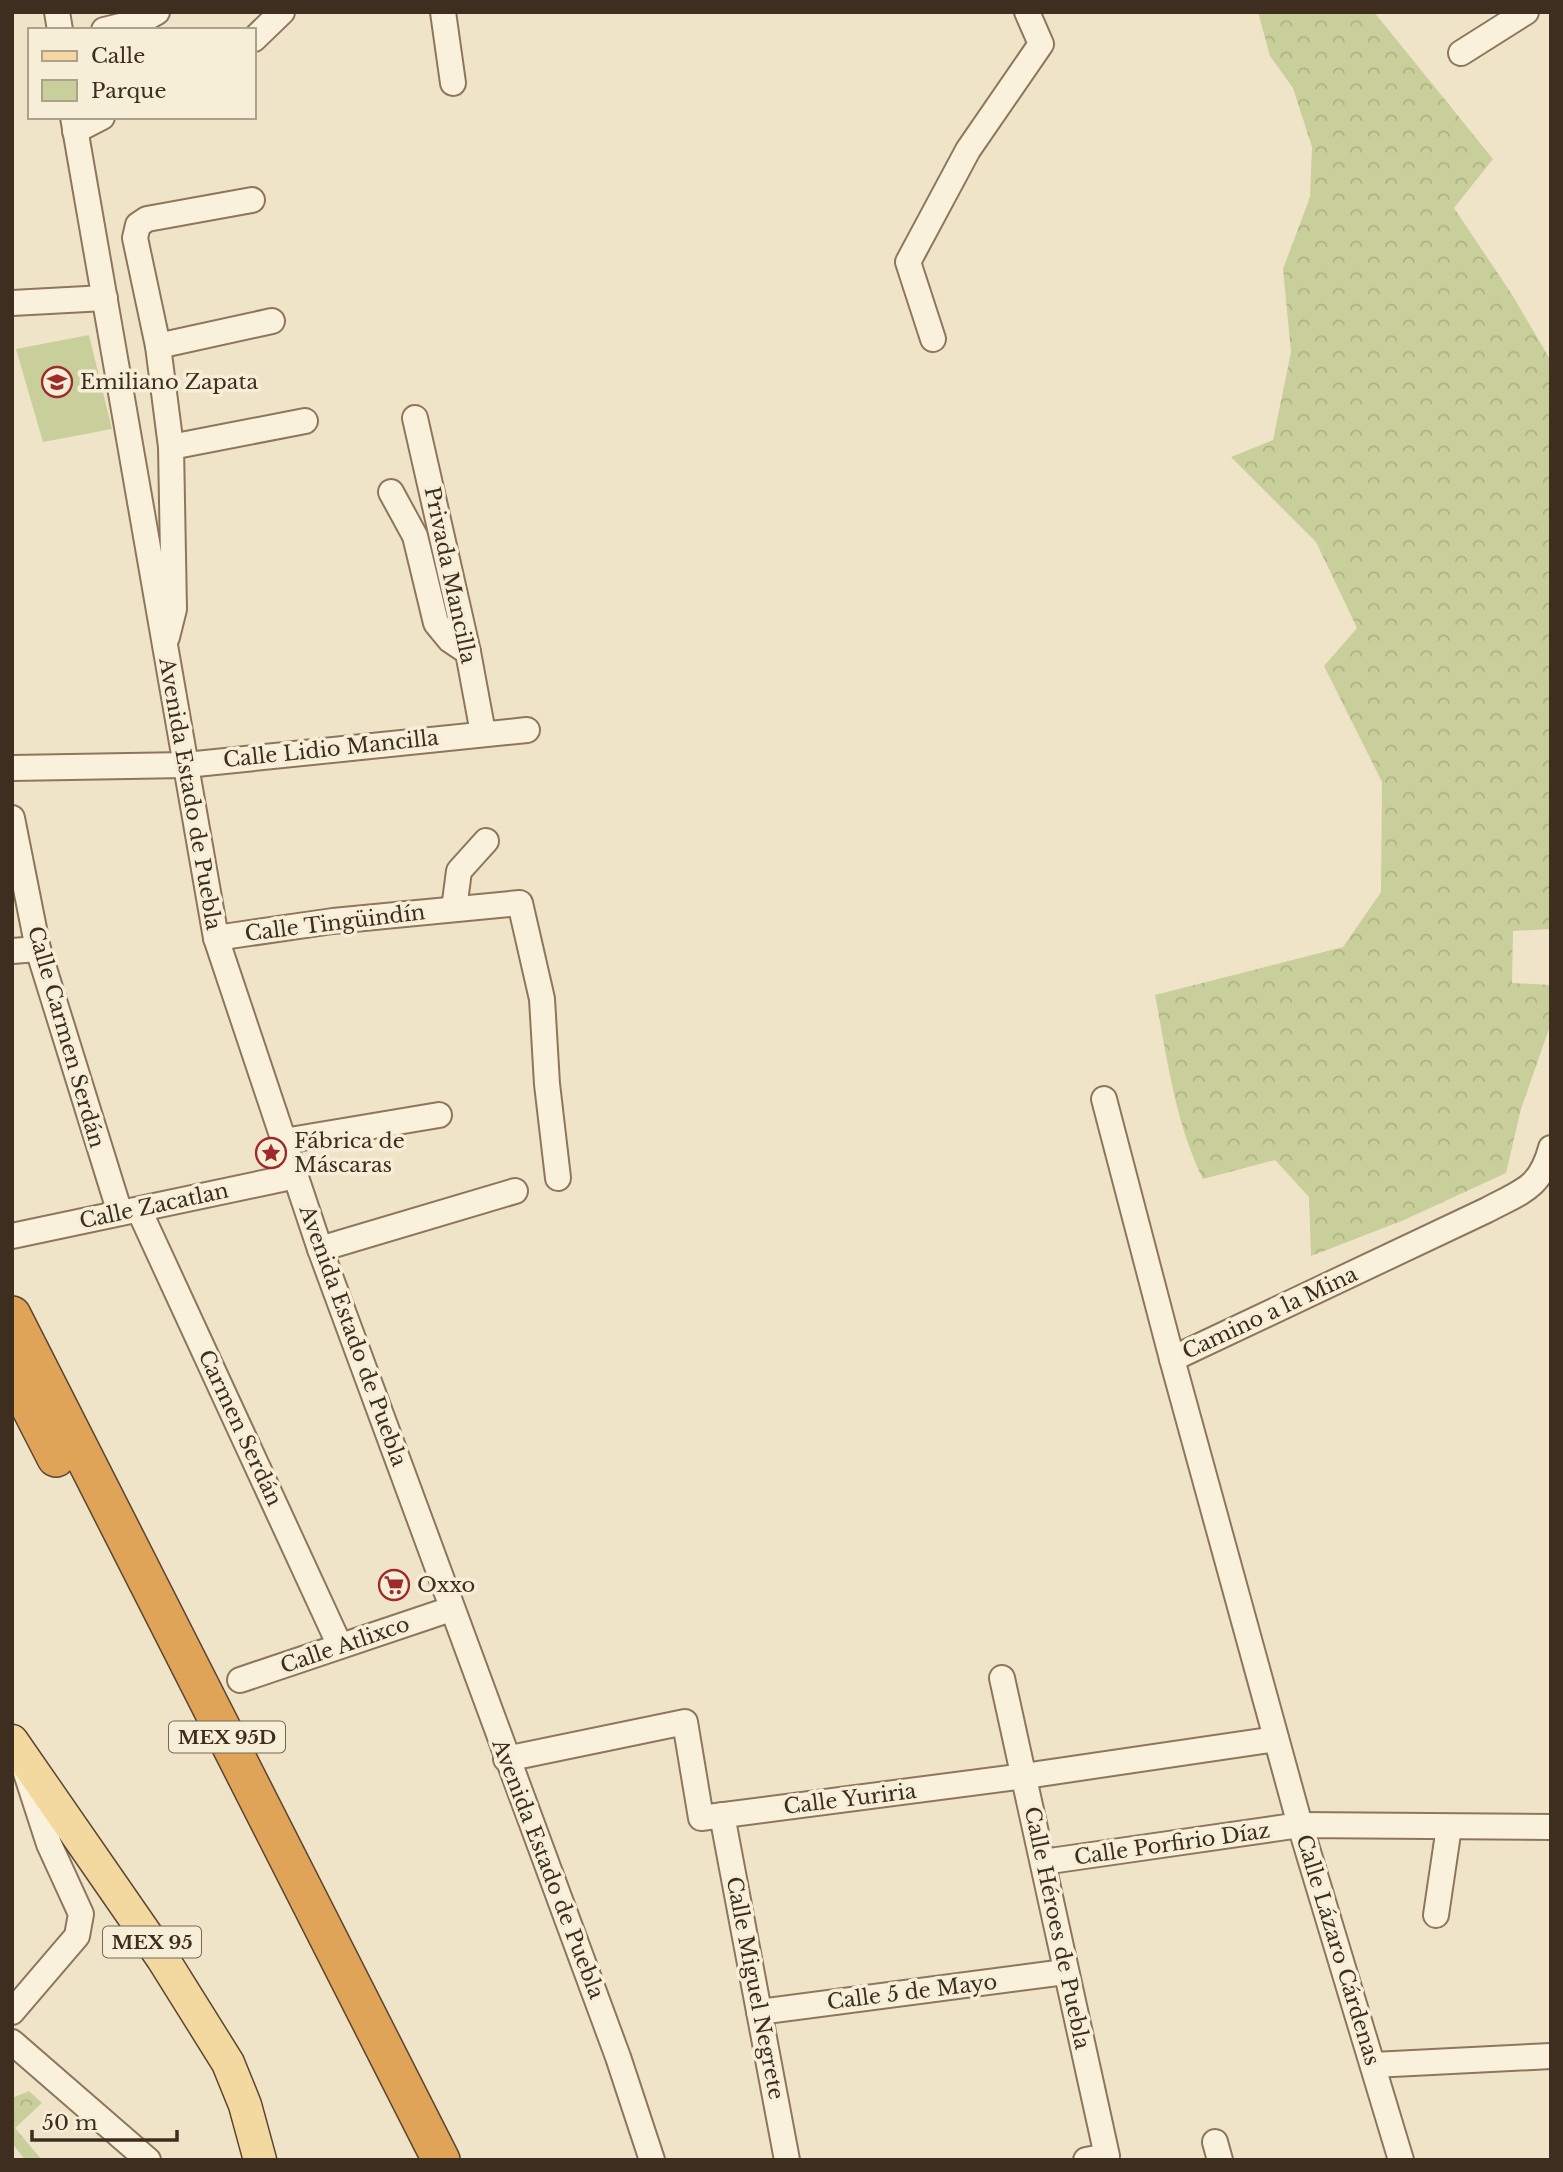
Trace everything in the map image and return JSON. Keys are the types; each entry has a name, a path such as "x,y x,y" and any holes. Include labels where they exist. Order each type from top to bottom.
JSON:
{"highway":[{"name":"MEX 95D","path":"12,1314 441,2160"},
{"name":"MEX 95D","path":"12,1372 414,2160"}],"main road":[{"name":"MEX 95","path":"16,1746 163,1959 228,2063 245,2105 260,2160"}],"street":[{"path":"113,28 141,22 157,12"},
{"path":"256,37 282,12"},
{"path":"443,12 453,83"},
{"path":"933,340 908,262 968,150 1041,44 1027,12"},
{"path":"1461,53 1526,12"},
{"path":"74,124 94,119"},
{"name":"Avenida Estado de Puebla","path":"74,124 216,938 320,1249 618,2057 652,2160"},
{"path":"164,647 174,609 171,447 158,346 135,238 138,225 147,219 251,200"},
{"path":"12,303 105,298"},
{"path":"158,346 272,321"},
{"name":"Privada Mancilla","path":"415,418 468,652 483,733"},
{"path":"171,447 305,421"},
{"path":"391,492 415,537 436,623 450,640 468,652"},
{"name":"Calle Lidio Mancilla","path":"12,768 186,765 527,730"},
{"name":"Calle Carmen Serdán","path":"12,818 38,949 130,1212"},
{"name":"Calle Tingüindín","path":"454,909 459,871 486,841"},
{"name":"Calle Tingüindín","path":"216,938 332,920 520,904 542,999 547,1084 558,1178"},
{"path":"12,951 38,949"},
{"path":"1104,1098 1172,1359"},
{"path":"284,1141 439,1115"},
{"name":"Camino a la Mina","path":"1276,1739 1172,1359 1508,1199 1542,1176 1551,1147"},
{"name":"Calle Zacatlan","path":"12,1236 296,1176"},
{"path":"320,1249 515,1191"},
{"name":"Carmen Serdán","path":"130,1212 340,1646"},
{"name":"Calle Atlixco","path":"240,1680 451,1609"},
{"name":"Calle Héroes de Puebla","path":"1002,1678 1107,2156 1086,2160"},
{"path":"506,1759 685,1722 701,1818 722,1815"},
{"name":"Calle Yuriria","path":"722,1815 1025,1776 1276,1739"},
{"name":"Calle Lázaro Cárdenas","path":"1276,1739 1401,2160"},
{"path":"12,2012 76,1936 81,1914 49,1844 16,1746"},
{"name":"Calle Miguel Negrete","path":"722,1815 787,2160"},
{"name":"Calle Porfirio Díaz","path":"1044,1863 1300,1825 1551,1827"},
{"path":"1436,1915 1449,1827"},
{"name":"Calle 5 de Mayo","path":"759,2012 1065,1972"},
{"path":"12,2042 148,2160"},
{"path":"1373,2065 1551,2056"}],"green space":[{"path":"1258,12 1374,12 1493,159 1454,208 1511,293 1551,361 1551,929 1513,931 1512,983 1551,985 1551,1023 1521,1109 1506,1173 1404,1220 1311,1256 1309,1197 1275,1160 1203,1179 1185,1135 1179,1112 1155,995 1343,947 1381,892 1382,782 1324,666 1357,628 1316,542 1231,457 1273,440 1291,352 1283,269 1310,197 1312,147 1293,88 1270,56"},
{"path":"89,335 112,429 43,442 16,349"},
{"path":"29,2091 42,2103 15,2128 42,2160 25,2160 12,2143 12,2098"}],"place":[{"name":"Emiliano Zapata","path":"57,382"},
{"name":"Fábrica de Máscaras","path":"271,1153"},
{"name":"Oxxo","path":"394,1585"}]}
